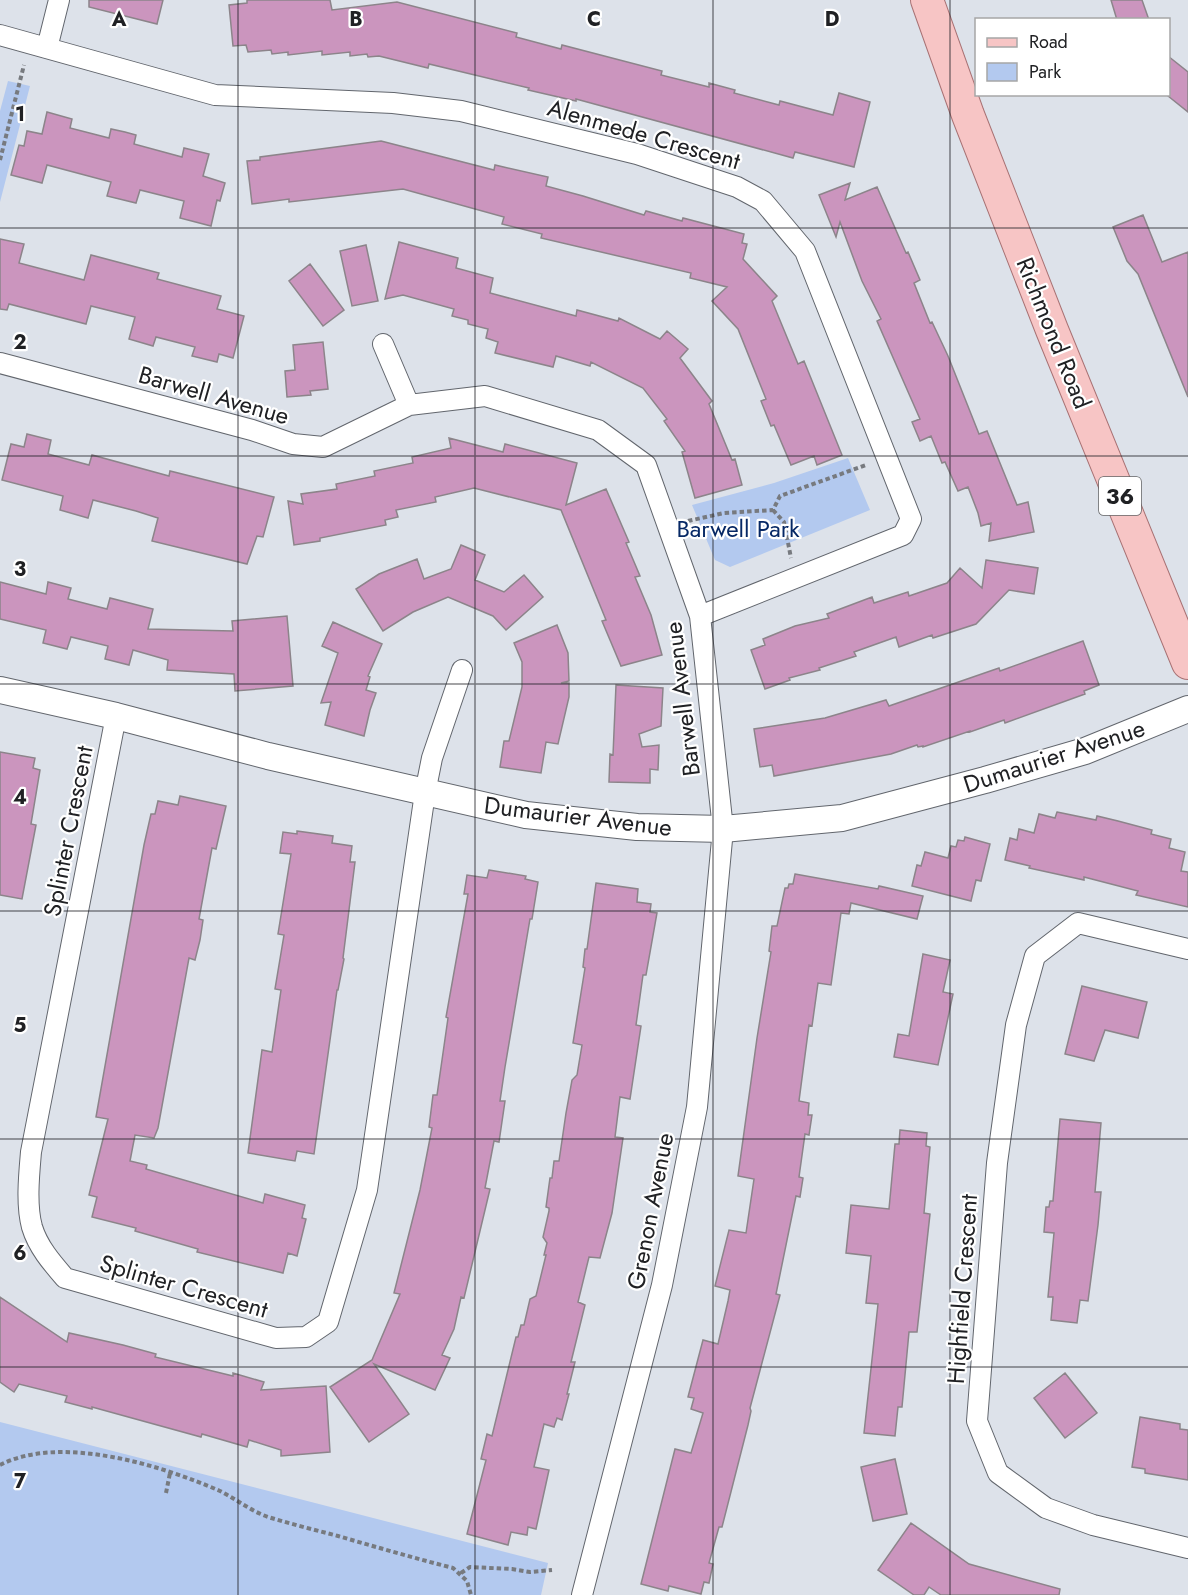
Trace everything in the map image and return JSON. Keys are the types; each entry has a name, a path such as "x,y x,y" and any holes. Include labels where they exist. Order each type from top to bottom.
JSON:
{"main road":[{"name":"Richmond Road","path":"927,0 968,115 1052,330 1188,663"}],"street":[{"path":"38,45 59,0"},
{"name":"Alenmede Crescent","path":"0,35 215,95 393,103 460,111 637,154 737,187 763,201 805,250 911,519 903,535 700,616"},
{"path":"383,344 409,405"},
{"name":"Barwell Avenue","path":"0,363 261,433 293,444 323,447 409,405 484,396 598,430 646,465 700,616 723,829"},
{"name":"Splinter Crescent","path":"116,716 31,1152 28,1185 32,1227 47,1257 65,1278 276,1338 306,1337 328,1322 368,1190 425,793 432,758 462,670"},
{"name":"Dumaurier Avenue","path":"0,690 116,716 268,756 526,815 637,827 723,829 842,818 985,780 1085,750 1188,709"},
{"name":"Grenon Avenue","path":"582,1595 662,1285 697,1107 723,829"},
{"name":"Highfield Crescent","path":"1188,949 1078,923 1035,956 1016,1025 997,1163 977,1421 998,1473 1046,1508 1093,1525 1188,1548"}],"path":[{"path":"0,160 38,45"},
{"path":"773,510 780,496 839,473 887,458"},
{"path":"669,528 683,522 724,513 773,510"},
{"path":"773,510 784,522 796,578"},
{"path":"0,1465 35,1452 81,1452 104,1455 170,1473 219,1491 265,1516 453,1568 467,1581 471,1595"},
{"path":"166,1493 170,1473"},
{"path":"461,1573 470,1566 530,1572 552,1570"}],"green space":[{"path":"8,81 30,86 0,202 0,111"},
{"name":"Barwell Park","path":"848,458 870,510 730,567 715,560 692,505 774,483"},
{"path":"0,1422 548,1563 541,1595 0,1595"}],"building":[{"path":"89,0 163,0 157,24 89,7"},
{"path":"247,0 330,0 332,10 397,2 517,33 516,37 561,49 562,45 662,71 661,75 709,87 709,83 735,90 734,93 779,105 780,101 833,115 839,93 870,102 854,167 795,152 793,158 576,99 576,101 528,90 529,88 429,64 428,68 379,56 368,57 367,54 350,56 350,52 322,55 322,51 288,55 288,52 272,54 271,50 248,52 246,45 233,46 229,5 247,3"},
{"path":"1111,0 1142,0 1148,18 1116,18"},
{"path":"1170,58 1188,72 1188,112 1168,96 1170,96"},
{"path":"47,112 72,119 70,128 109,138 111,129 125,132 136,135 134,144 182,157 184,148 209,154 203,176 225,183 220,201 217,200 211,226 180,218 184,201 140,190 136,203 107,196 111,182 47,165 42,183 11,175 19,145 24,146 27,131 42,134"},
{"path":"381,141 494,170 495,165 548,177 546,186 644,215 646,211 682,221 683,218 744,234 742,243 747,244 743,259 777,296 772,301 798,364 804,361 842,455 817,465 814,456 791,465 761,401 766,399 738,329 712,301 727,287 690,278 691,273 541,238 542,234 502,224 504,217 403,189 252,204 247,161 260,160 260,157"},
{"path":"850,183 845,200 877,187 920,280 914,283 930,323 932,322 948,356 979,434 987,431 1017,505 1028,502 1034,532 989,541 991,523 981,526 968,487 958,491 945,462 942,463 931,436 920,441 912,422 920,419 877,321 881,319 862,281 840,222 836,237 819,195"},
{"path":"1143,215 1162,262 1188,252 1188,397 1138,274 1127,261 1113,227"},
{"path":"0,239 24,244 19,263 84,280 91,255 159,273 157,279 221,296 217,309 244,316 233,358 219,354 217,362 192,356 195,347 156,337 153,346 129,339 135,317 91,306 86,324 9,304 7,310 0,309"},
{"path":"399,242 458,258 456,268 493,278 490,293 576,316 577,310 618,321 619,318 660,339 667,331 688,349 680,358 712,401 709,404 732,460 735,459 742,485 695,498 682,452 685,451 664,421 667,419 643,388 591,362 590,366 556,356 553,367 495,353 498,342 486,338 488,329 468,324 468,320 452,316 454,309 403,295 385,299"},
{"path":"366,245 378,301 352,306 340,251"},
{"path":"310,264 344,310 323,326 289,281"},
{"path":"323,342 328,389 310,391 311,395 287,397 285,371 295,370 293,345"},
{"path":"27,434 51,440 48,454 89,465 92,455 169,476 170,471 274,497 263,537 257,536 247,564 152,541 158,518 136,511 93,500 88,518 60,510 63,496 2,480 11,444 24,447"},
{"path":"449,438 503,452 505,444 577,463 566,505 606,489 629,542 626,543 640,576 635,577 651,615 662,655 621,666 602,621 606,620 561,510 474,488 435,497 436,502 396,510 398,517 385,520 386,525 294,545 288,501 303,504 301,494 337,489 336,484 375,476 374,471 413,463 412,457 451,448"},
{"path":"461,545 485,555 475,580 504,592 524,575 543,597 506,630 493,616 448,597 413,612 383,631 356,589 379,574 417,559 424,579 451,569"},
{"path":"986,560 1038,568 1034,594 1009,590 976,624 933,638 932,635 899,647 896,637 854,652 856,656 819,668 820,670 789,678 790,680 765,689 751,650 765,645 763,639 795,626 829,618 827,614 872,597 874,603 908,592 909,596 947,583 960,568 982,588"},
{"path":"0,582 46,594 48,582 71,588 68,599 107,609 110,598 153,609 148,629 233,631 232,621 287,616 293,686 235,691 234,674 167,670 168,660 133,650 129,665 105,659 108,646 71,637 67,649 43,643 46,630 0,619"},
{"path":"333,622 382,644 368,676 370,677 366,690 376,693 364,736 325,725 331,702 321,703 338,653 322,646"},
{"path":"557,625 568,653 569,681 561,683 569,683 569,697 558,744 546,742 541,773 500,767 504,741 509,741 522,687 522,662 514,643"},
{"path":"1083,641 1099,685 1084,691 1085,694 1005,723 1004,720 923,747 917,745 891,754 774,776 772,765 760,767 754,729 825,718 886,700 889,706 999,668 1000,671"},
{"path":"616,685 663,688 661,726 639,734 642,747 659,745 658,770 650,769 650,783 609,782 610,754 613,755"},
{"path":"0,752 35,758 33,768 40,770 31,824 36,825 22,899 0,895"},
{"path":"180,796 226,806 216,849 212,848 199,919 203,920 200,940 195,960 189,958 158,1128 154,1138 135,1135 130,1161 147,1165 146,1169 263,1203 265,1194 305,1205 302,1218 306,1219 297,1256 288,1253 283,1273 197,1252 198,1249 135,1231 136,1228 92,1217 97,1197 89,1195 108,1119 96,1117 144,845 151,814 155,814 158,801 178,805"},
{"path":"1057,812 1096,820 1097,816 1152,830 1151,834 1171,839 1169,848 1185,852 1181,871 1188,872 1188,907 1136,895 1138,891 1084,877 1084,880 1029,868 1030,866 1005,860 1010,838 1017,840 1019,829 1034,833 1039,814 1055,818"},
{"path":"297,831 333,836 332,843 352,846 350,862 355,862 344,959 337,990 314,1154 297,1151 295,1161 248,1153 262,1050 272,1052 281,990 275,989 284,935 278,934 291,854 280,853 283,832 297,834"},
{"path":"965,837 990,844 981,881 976,880 971,901 912,886 917,865 921,866 925,852 948,858 951,846 956,847 958,840 964,841"},
{"path":"489,870 526,876 525,879 538,882 505,1067 500,1101 505,1101 499,1142 494,1141 485,1188 490,1189 464,1298 461,1297 454,1329 442,1355 450,1358 435,1390 374,1364 409,1414 369,1442 330,1387 372,1360 400,1294 394,1293 420,1190 432,1128 429,1127 433,1095 437,1095 448,1018 446,1017 468,894 464,894 467,875 487,878"},
{"path":"795,874 878,889 879,886 923,896 917,919 851,903 849,914 841,913 831,985 818,983 812,1026 809,1025 799,1101 809,1103 808,1115 812,1115 809,1135 805,1134 799,1177 803,1178 800,1197 796,1196 776,1294 780,1295 750,1408 748,1425 722,1527 719,1527 709,1563 713,1564 709,1583 704,1582 701,1594 669,1586 668,1591 641,1584 675,1449 691,1453 703,1413 691,1409 694,1398 688,1397 703,1340 718,1344 730,1290 715,1286 729,1230 746,1233 754,1179 738,1176 771,952 769,951 772,926 777,926 785,888 793,884"},
{"path":"596,883 638,889 637,902 651,904 650,912 657,913 646,975 643,975 636,1025 641,1026 630,1099 620,1097 615,1137 623,1138 612,1213 600,1258 589,1257 578,1302 585,1305 571,1362 575,1362 562,1420 557,1418 554,1427 544,1424 534,1467 549,1470 536,1529 528,1527 527,1535 511,1532 508,1545 467,1534 486,1460 481,1459 487,1434 492,1436 516,1337 518,1337 521,1325 524,1325 530,1299 536,1296 546,1255 544,1255 547,1243 543,1237 549,1211 546,1207 550,1178 552,1178 554,1161 559,1161 572,1080 577,1075 582,1045 573,1043"},
{"path":"923,954 950,960 943,992 953,994 938,1065 894,1057 898,1034 909,1036"},
{"path":"1082,986 1147,1002 1138,1038 1105,1030 1094,1061 1065,1054"},
{"path":"1060,1119 1101,1123 1095,1192 1101,1192 1098,1225 1088,1301 1080,1300 1077,1323 1051,1320 1053,1297 1048,1297 1054,1233 1044,1232 1046,1207 1049,1207 1050,1201 1053,1201"},
{"path":"900,1130 927,1133 926,1146 930,1147 924,1213 930,1214 917,1332 909,1332 902,1407 898,1407 895,1436 864,1433 878,1304 866,1303 871,1256 846,1253 851,1205 889,1209 895,1144 899,1144"},
{"path":"0,1297 67,1342 69,1333 123,1345 156,1354 155,1357 233,1376 233,1373 264,1382 261,1390 326,1386 330,1452 281,1456 281,1450 249,1440 247,1447 202,1434 201,1437 92,1407 92,1409 65,1402 67,1396 19,1384 14,1392 0,1382"},
{"path":"1065,1373 1097,1413 1065,1438 1034,1398"},
{"path":"1140,1417 1180,1424 1180,1429 1188,1430 1188,1480 1145,1473 1145,1469 1132,1467"},
{"path":"895,1459 907,1514 873,1521 861,1467"},
{"path":"911,1523 969,1564 1060,1589 1059,1595 941,1595 929,1587 924,1595 914,1595 878,1570"}]}
